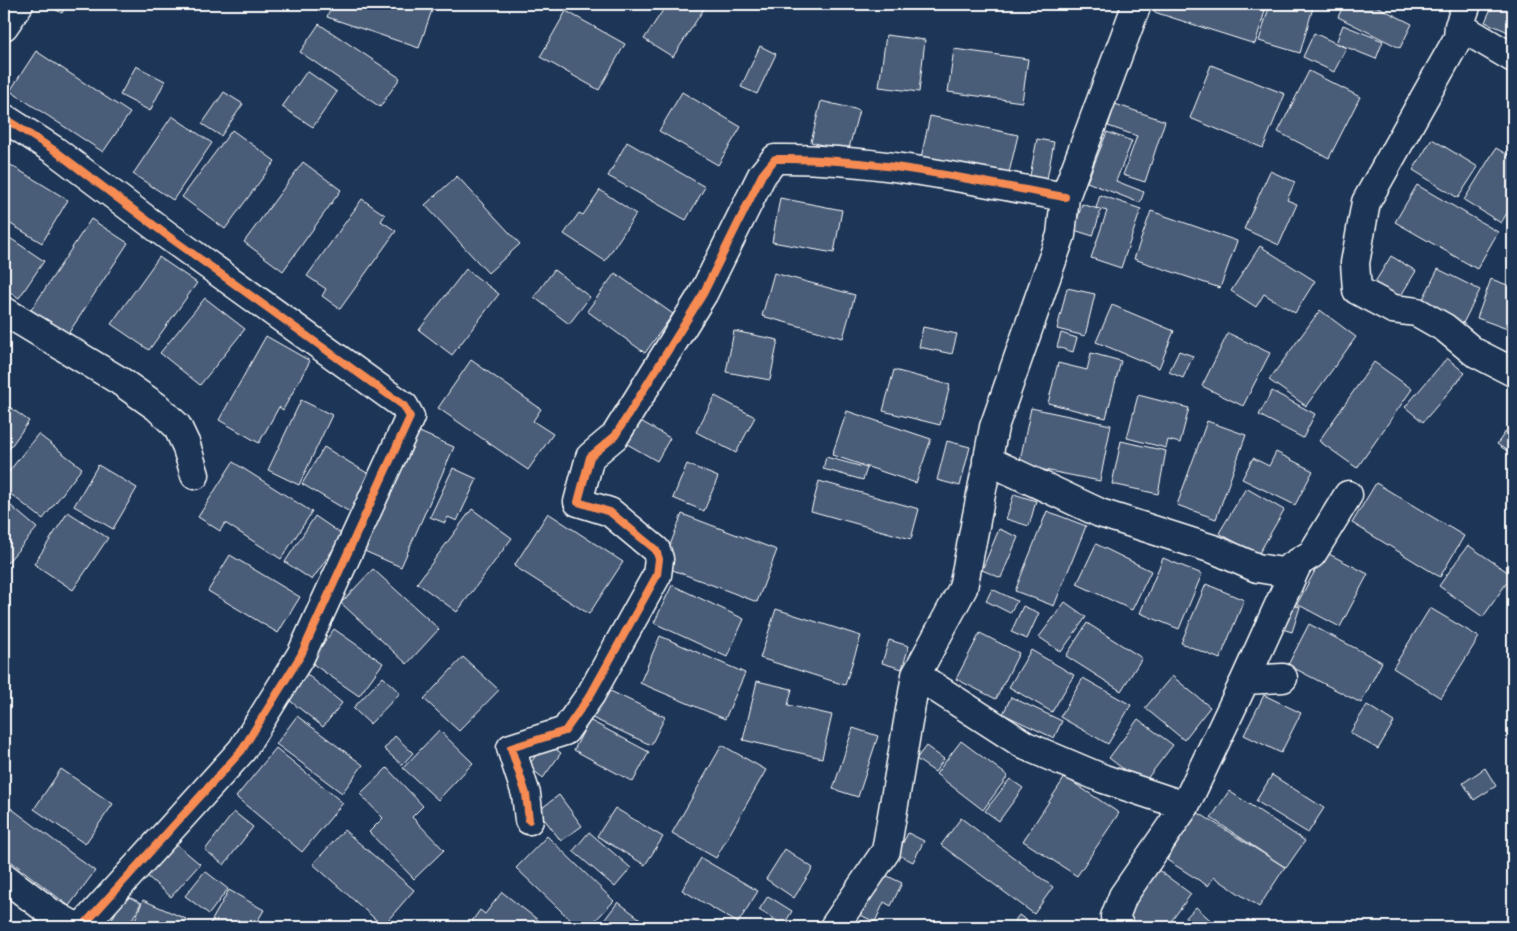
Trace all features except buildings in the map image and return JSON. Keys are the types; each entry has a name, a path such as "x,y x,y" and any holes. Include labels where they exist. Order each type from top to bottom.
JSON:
{"street":[{"path":"4,26 19,4"},
{"path":"834,927 886,851 916,676 963,588 986,460 994,427 1061,235 1065,197 1137,4"},
{"path":"1513,58 1463,15 1458,38 1366,202 1356,263 1358,290 1392,308 1416,312 1445,328 1474,352 1513,372"},
{"path":"4,118 54,150 404,406 410,417 301,655 242,750 82,927"},
{"path":"530,820 526,794 511,748 565,731 591,694 657,574 659,559 656,550 610,512 578,502 590,457 615,436 666,355 703,294 762,175 775,159 812,158 879,164 1065,197"},
{"path":"4,311 120,381 158,407 177,426 186,445 195,475"},
{"path":"986,460 1100,513 1216,550 1257,568 1283,572 1312,554 1348,495"},
{"path":"1120,927 1115,918 1123,896 1185,806 1297,565"},
{"path":"916,676 1026,746 1104,779 1185,806"},
{"path":"1245,680 1283,678"},
{"path":"4,877 44,920 76,927"}],"cycle path":[{"path":"4,118 54,150 168,236 404,406 410,417 301,655 242,750 82,927"},
{"path":"529,820 526,794 511,748 565,731 591,694 657,575 659,559 656,550 610,512 578,502 590,457 615,436 703,294 762,175 775,159 812,159 885,166 1065,197"}]}
